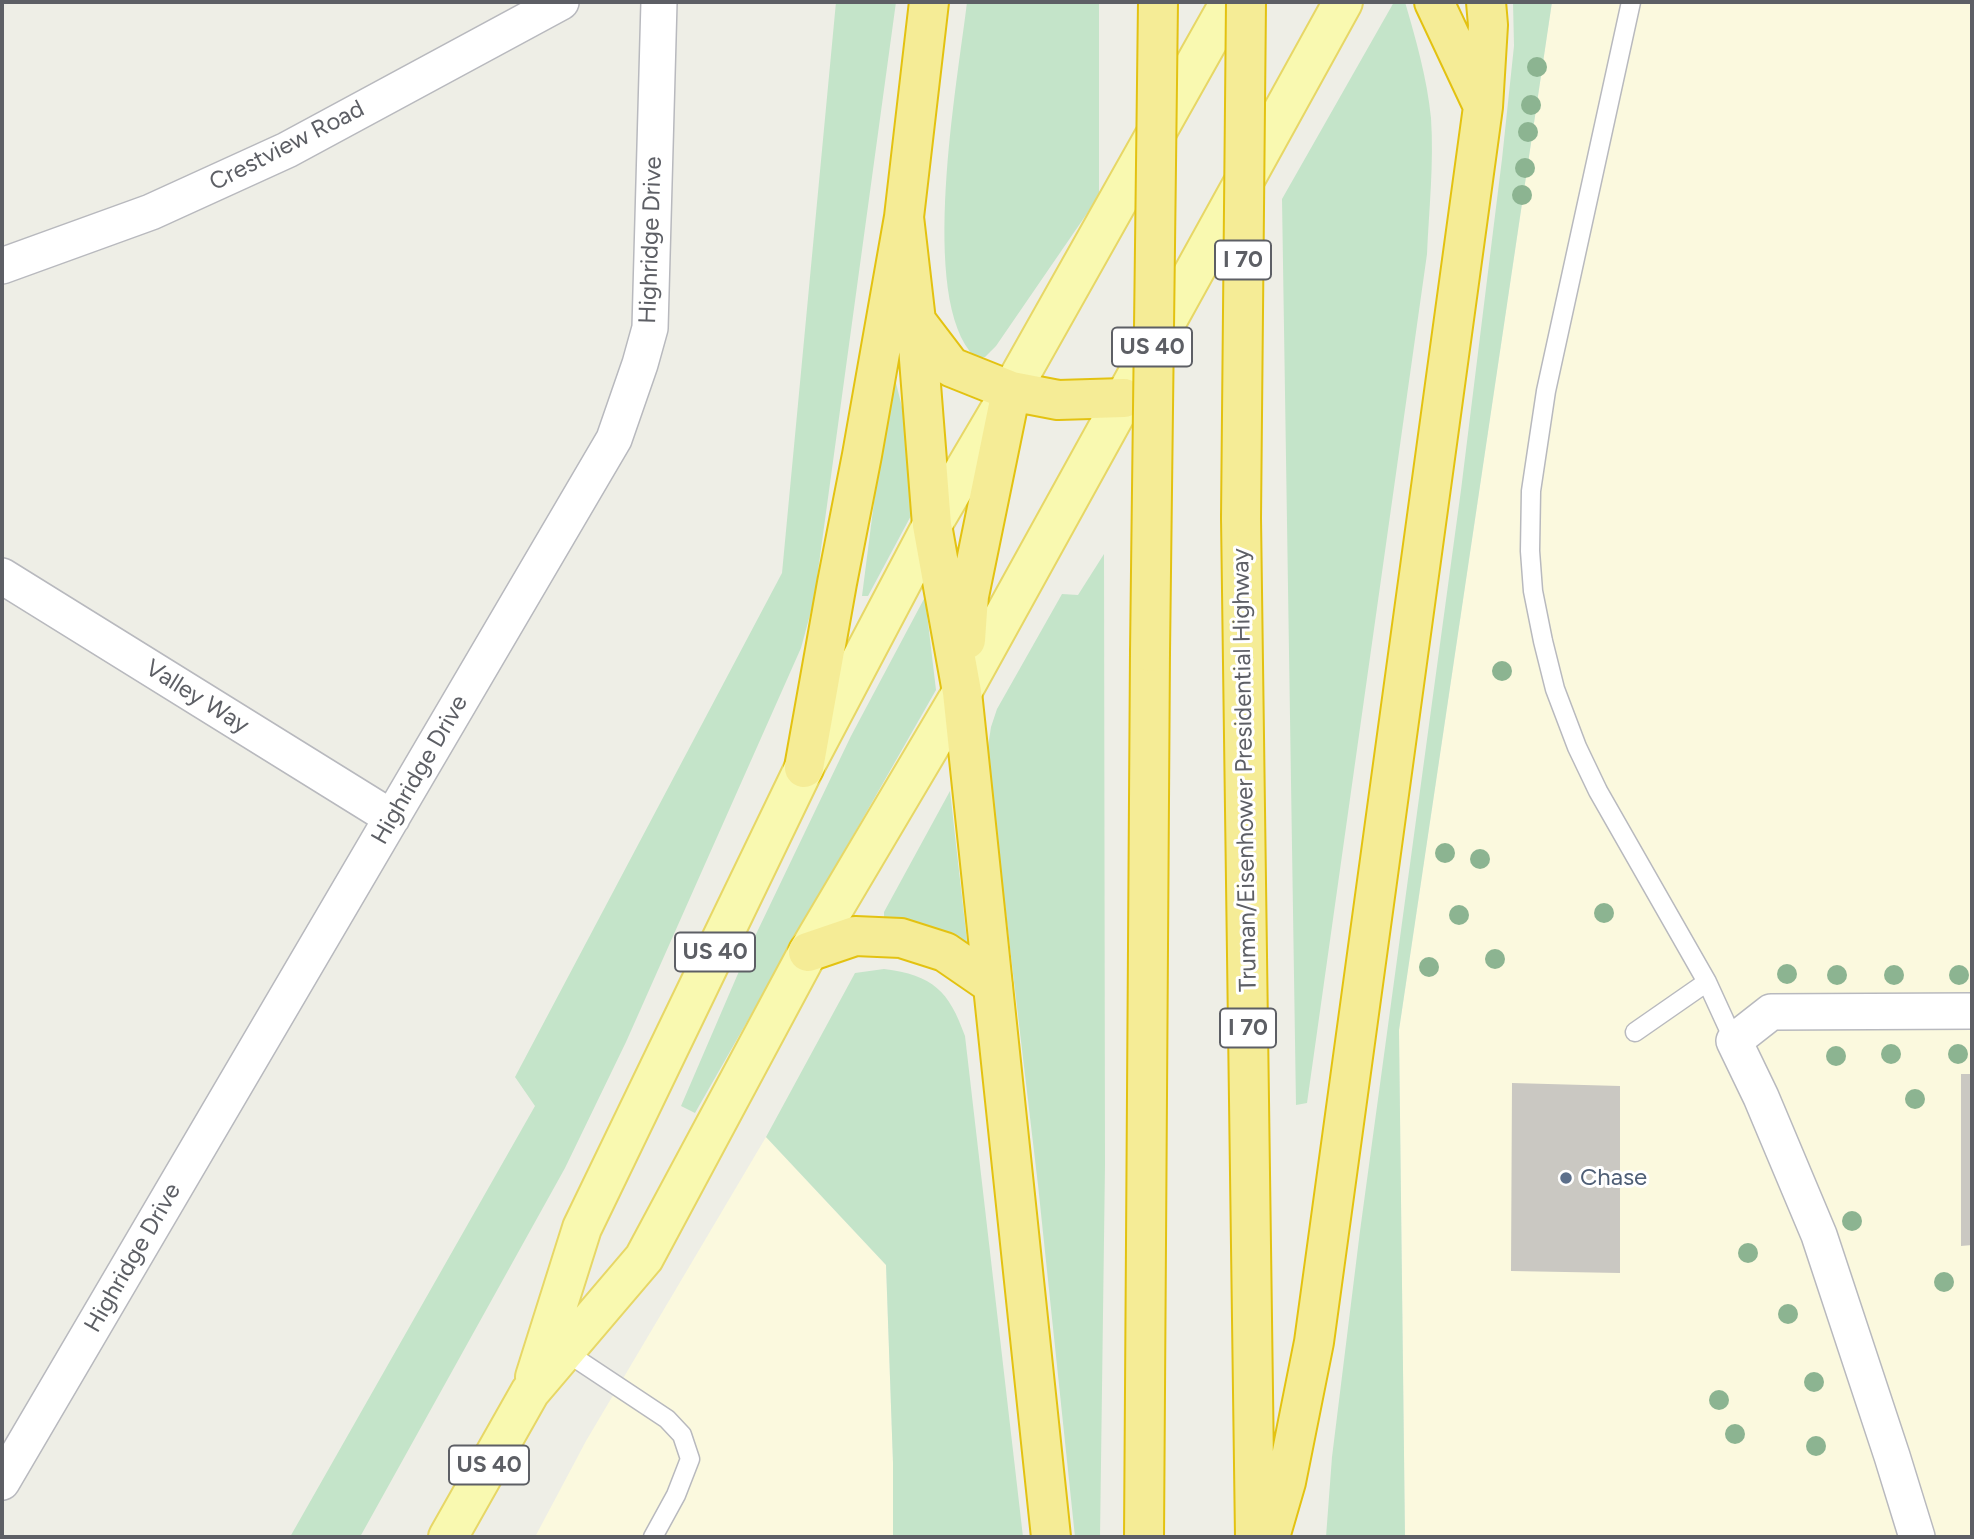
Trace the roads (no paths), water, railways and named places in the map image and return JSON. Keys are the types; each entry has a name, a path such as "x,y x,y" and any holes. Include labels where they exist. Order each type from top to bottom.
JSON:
{"highway":[{"path":"804,768 904,217 929,2"},
{"path":"1144,1537 1158,2"},
{"name":"Truman/Eisenhower Presidential Highway","path":"1245,2 1241,518 1255,1537"},
{"path":"1434,2 1483,107"},
{"path":"1269,1537 1286,1482 1314,1342 1483,107 1488,25 1486,2"},
{"path":"904,217 916,321 932,524 962,692 1051,1537"},
{"path":"916,321 951,367 1011,391 1058,400 1124,398"},
{"path":"962,692 969,597 1011,391"},
{"path":"808,952 855,936 901,938 945,952 993,985"}],"main road":[{"name":"US 40","path":"556,1345 582,1228 804,768 932,524 1011,391 1230,2"},
{"name":"US 40","path":"448,1537 556,1345 644,1258 808,952 962,692 1343,2"}],"street":[{"name":"Crestview Road","path":"2,266 152,212 286,150 561,2"},
{"name":"Highridge Drive","path":"2,1482 614,439 650,328 659,2"},
{"name":"Valley Way","path":"2,576 392,818"},
{"path":"1917,1537 1819,1235 1761,1097 1734,1041 1770,1012 1972,1011"}],"lane":[{"path":"1631,2 1546,391 1531,491 1530,551 1543,641 1555,689 1577,747 1598,791 1707,982 1734,1041"},
{"path":"1635,1032 1707,982"},
{"path":"556,1345 667,1419 682,1435 690,1459 676,1495 653,1537"}],"place":[{"name":"Chase","path":"1566,1178"}]}
